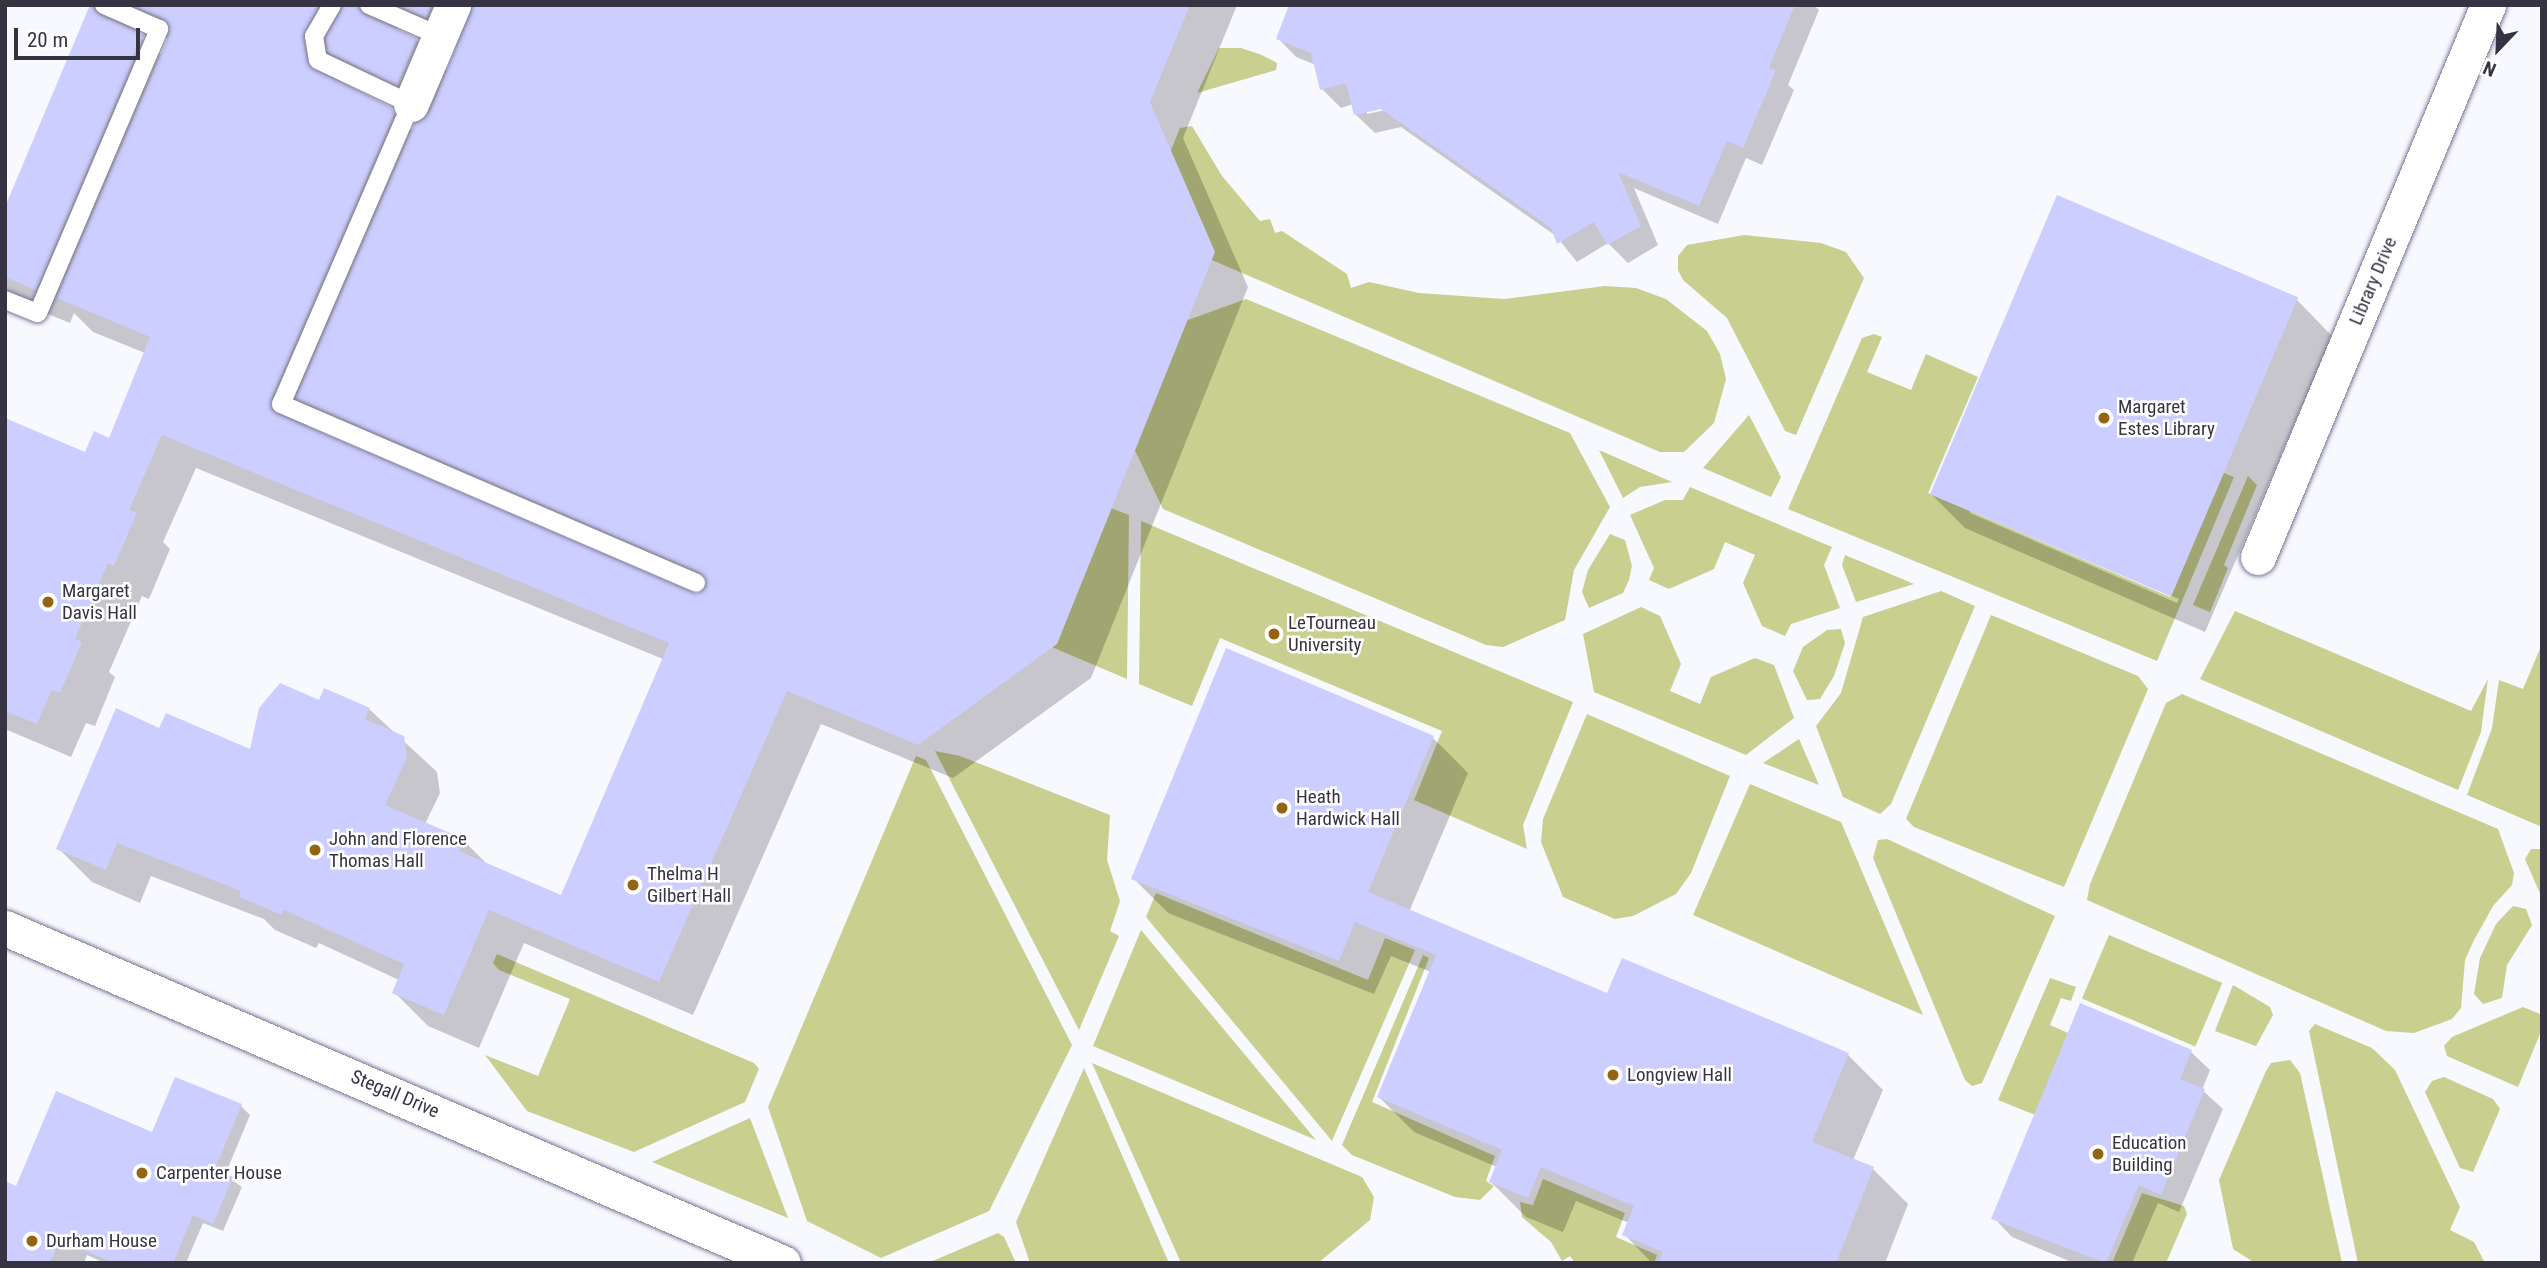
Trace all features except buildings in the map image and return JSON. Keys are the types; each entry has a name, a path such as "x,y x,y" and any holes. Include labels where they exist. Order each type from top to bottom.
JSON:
{"street":[{"name":"Library Drive","path":"2258,558 2488,5"},
{"path":"411,104 447,20"},
{"name":"Stegall Drive","path":"5,928 783,1263"}],"lane":[{"path":"5,300 38,313 159,29 104,5"},
{"path":"332,5 314,36 318,60 411,104 281,404 696,583"},
{"path":"369,5 447,20"}],"green space":[{"path":"1219,48 1241,48 1262,55 1277,63 1276,70 1197,93"},
{"path":"1192,126 1222,176 1260,221 1270,219 1275,233 1282,231 1347,274 1351,288 1369,282 1419,293 1504,299 1605,286 1636,288 1666,299 1707,331 1720,354 1726,379 1714,423 1684,452 1660,452 1151,234 1142,221 1180,128"},
{"path":"1744,235 1821,243 1846,252 1864,278 1796,435 1785,431 1727,318 1683,280 1678,270 1678,256 1687,245"},
{"path":"1246,299 1570,433 1610,507 1574,570 1565,620 1503,647 1486,645 1163,509 1128,436 1177,324"},
{"path":"1874,334 1882,337 1867,372 1911,390 1926,354 1978,377 1928,493 2170,597 2224,473 2234,477 2157,661 1788,509 1862,338"},
{"path":"1749,415 1781,477 1771,497 1703,468"},
{"path":"1599,450 1672,482 1640,487 1623,498"},
{"path":"2248,476 2257,485 2224,565 2228,568 2210,612 2193,605"},
{"path":"1690,487 1832,547 1824,565 1840,608 1791,624 1785,636 1762,626 1743,583 1755,555 1725,542 1714,569 1669,589 1649,580 1654,568 1630,515 1665,500 1683,500"},
{"path":"1063,490 1129,515 1127,679 979,616"},
{"path":"1141,521 1573,702 1523,825 1527,849 1414,800 1442,731 1220,638 1192,706 1139,684"},
{"path":"1610,534 1625,540 1632,566 1629,580 1623,593 1589,608 1582,592 1588,570"},
{"path":"1845,555 1914,584 1856,602 1842,565"},
{"path":"1941,591 1975,606 1891,804 1880,814 1843,797 1816,726 1841,693 1863,617"},
{"path":"1641,607 1660,616 1681,664 1670,691 1700,704 1711,677 1755,658 1774,665 1794,718 1746,755 1594,692 1583,634"},
{"path":"2235,611 2471,711 2488,679 2481,732 2458,790 2200,679"},
{"path":"1991,615 2138,676 2148,689 2064,887 1914,827 1906,819"},
{"path":"1841,629 1845,643 1834,676 1820,699 1807,700 1793,671 1803,647 1827,630"},
{"path":"2542,644 2542,827 2467,795 2492,728 2499,680 2523,689"},
{"path":"2182,694 2498,829 2514,873 2512,885 2493,906 2473,942 2465,960 2461,1008 2452,1019 2414,1033 2386,1031 2087,900 2090,884 2166,703"},
{"path":"1587,714 1730,776 1691,873 1676,894 1633,916 1615,919 1563,897 1541,842 1543,819"},
{"path":"1799,739 1819,785 1763,763"},
{"path":"935,751 960,756 1110,815 1107,860 1120,901 1110,931 1119,936 1079,1030"},
{"path":"916,756 926,760 1072,1045 989,1211 881,1258 807,1221 768,1107"},
{"path":"1750,784 1841,822 1923,1015 1693,915"},
{"path":"1887,839 2055,916 1982,1083 1972,1086 1965,1080 1873,858 1878,840"},
{"path":"2531,849 2542,849 2542,898 2525,859"},
{"path":"1156,893 1368,980 1385,938 1415,950 1332,1141 1146,917"},
{"path":"2513,906 2526,909 2532,925 2507,965 2502,998 2483,1004 2474,994 2480,958 2496,924"},
{"path":"1141,930 1316,1140 1093,1046"},
{"path":"2109,935 2222,983 2195,1047 2082,999"},
{"path":"497,954 754,1063 759,1069 745,1102 634,1152 527,1111 485,1055 538,1076 570,999 499,970 493,963"},
{"path":"1423,955 1429,958 1372,1102 1495,1156 1486,1181 1494,1186 1480,1200 1455,1197 1352,1155 1342,1145"},
{"path":"2050,978 2076,987 2071,1001 2061,998 2050,1025 2068,1033 2035,1115 1998,1100"},
{"path":"2233,985 2270,1007 2273,1015 2256,1046 2215,1031"},
{"path":"2523,1007 2540,1014 2542,1029 2518,1087 2447,1056 2444,1046 2452,1037"},
{"path":"2315,1024 2372,1048 2395,1070 2460,1207 2450,1230 2474,1242 2485,1263 2358,1263 2309,1031"},
{"path":"2290,1060 2300,1073 2342,1263 2255,1263 2233,1249 2219,1180 2266,1071 2271,1063"},
{"path":"1092,1063 1362,1177 1374,1197 1370,1220 1318,1263 1181,1263"},
{"path":"1084,1068 1169,1263 1030,1263 1016,1222"},
{"path":"2444,1077 2493,1099 2500,1109 2473,1172 2460,1168 2425,1092 2432,1081"},
{"path":"750,1118 788,1218 652,1162"},
{"path":"1543,1179 1625,1213 1616,1237 1657,1255 1654,1263 1575,1263 1570,1256 1562,1261 1551,1242 1522,1217 1520,1202 1533,1205"},
{"path":"2142,1193 2184,1206 2187,1214 2166,1263 2112,1263"},
{"path":"998,1233 1004,1237 1016,1263 928,1263"}],"place":[{"name":"Margaret Estes Library","path":"2104,418"},
{"name":"Margaret Davis Hall","path":"48,602"},
{"name":"LeTourneau University","path":"1274,634"},
{"name":"Heath Hardwick Hall","path":"1282,808"},
{"name":"John and Florence Thomas Hall","path":"315,850"},
{"name":"Thelma H Gilbert Hall","path":"633,885"},
{"name":"Longview Hall","path":"1613,1075"},
{"name":"Education Building","path":"2098,1154"},
{"name":"Carpenter House","path":"142,1173"},
{"name":"Durham House","path":"32,1241"}]}
